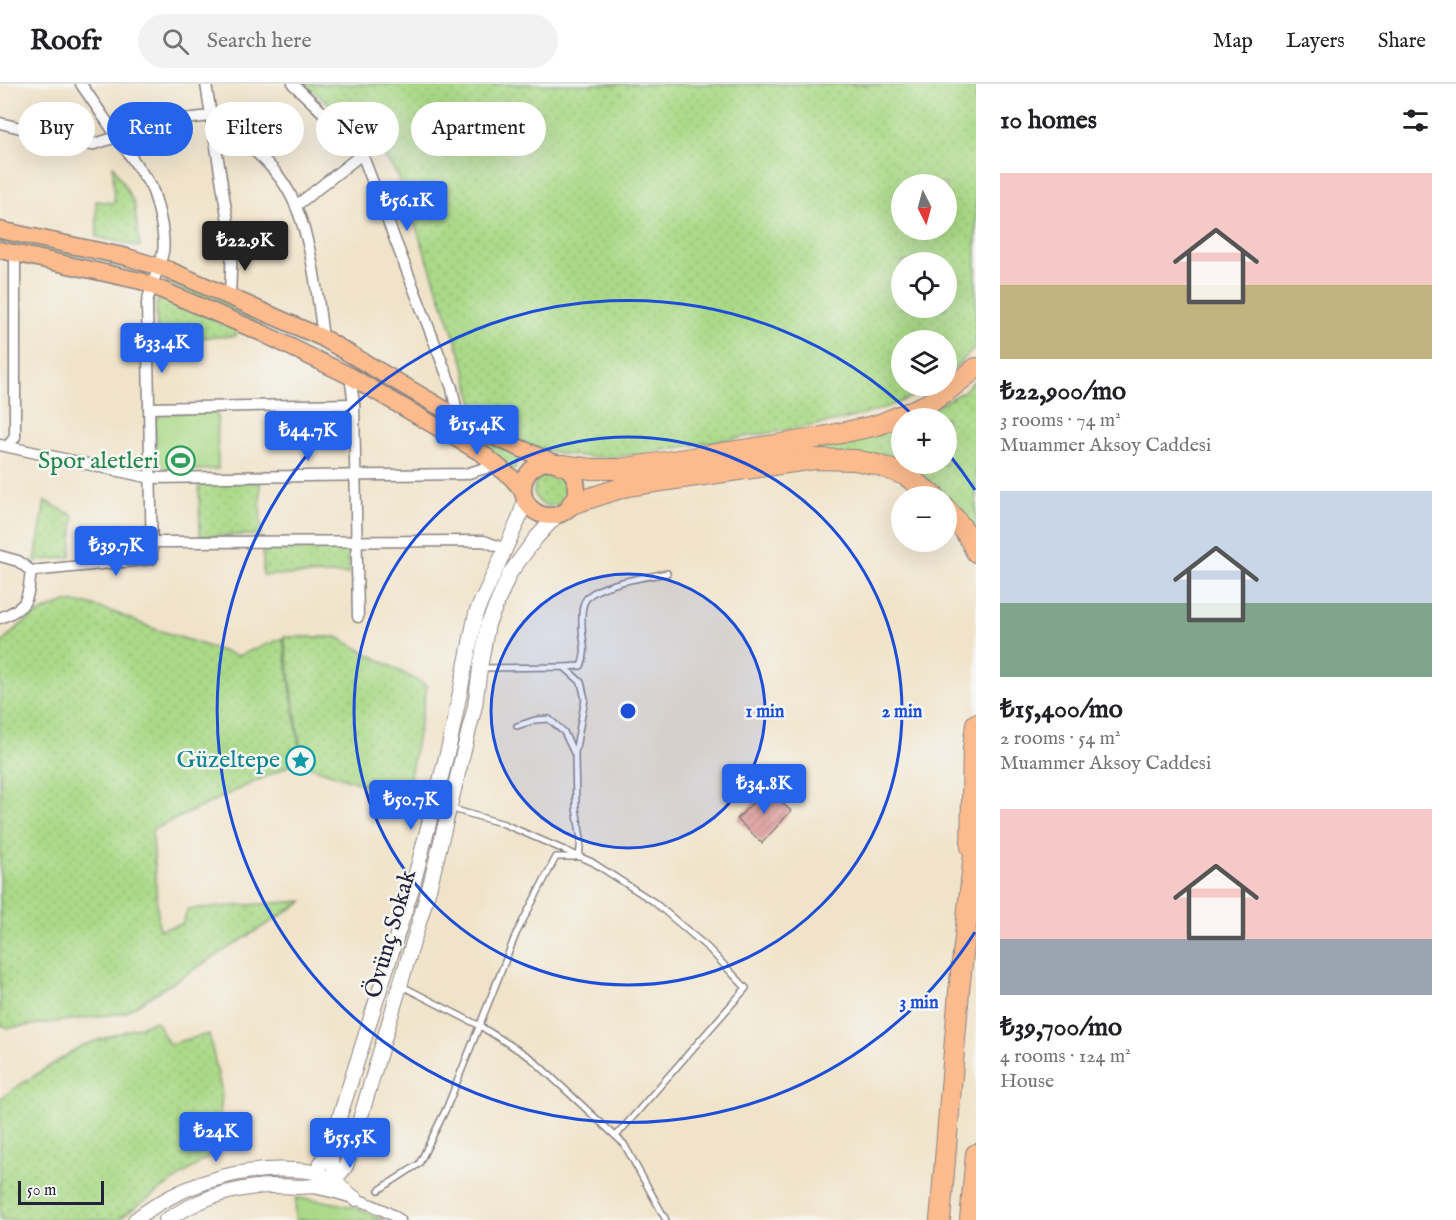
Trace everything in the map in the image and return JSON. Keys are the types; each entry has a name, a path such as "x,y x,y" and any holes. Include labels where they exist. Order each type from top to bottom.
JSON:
{"highway":[{"path":"558,464 592,470 620,469 808,440 878,425 926,405 976,368"},
{"path":"565,509 627,486 815,459 855,460 878,465 905,475 920,486"},
{"path":"957,520 971,540 976,552"},
{"path":"970,894 973,748 976,724"},
{"path":"940,1220 949,1097 976,836"},
{"path":"970,1220 976,1154"}],"main road":[{"path":"0,230 159,266 323,338 481,431 558,464 574,478 576,496 565,509 543,515 535,512 524,495 483,454 350,376 262,333 151,284 115,274 7,252"},
{"path":"524,495 525,477 534,467 547,462 558,464"}],"street":[{"path":"81,84 107,122"},
{"path":"206,84 209,102"},
{"path":"293,84 316,106"},
{"path":"0,123 92,145 107,140"},
{"path":"0,556 18,561 32,571 152,559 147,303 151,284 164,249 158,201 151,186 130,156"},
{"path":"217,156 232,247 230,296"},
{"path":"258,156 280,178 297,205 315,277 323,338"},
{"path":"297,205 358,156"},
{"path":"363,156 452,388 458,418"},
{"path":"4,445 15,437 7,252"},
{"path":"350,376 354,404 358,617"},
{"path":"149,408 354,404"},
{"path":"4,445 151,478 465,474 496,465"},
{"name":"Övünç Sokak","path":"316,1172 330,1147 413,885 450,742 476,614 518,521 524,495"},
{"name":"Övünç Sokak","path":"331,1181 339,1177 346,1166 429,889 476,706 488,624 510,573 536,538 565,509"},
{"path":"152,542 484,541 505,549"},
{"path":"0,618 15,612 27,601 32,571"},
{"path":"330,1147 331,1160 339,1186 356,1199"},
{"path":"135,1220 152,1206 197,1184 246,1172 281,1169 316,1172 331,1181"},
{"path":"312,1188 331,1181"},
{"path":"166,1220 192,1204 227,1192 270,1186 312,1188 356,1199 400,1220"}],"lane":[{"path":"480,668 581,666 586,655 582,627 583,606 588,596 609,585 667,573"},
{"path":"564,667 581,682 585,699 574,755 580,839 579,857"},
{"path":"517,726 535,720 549,719 564,732 574,755"},
{"path":"449,808 504,824 592,862 654,902 708,948 746,988 616,1136"},
{"path":"379,1190 419,1164 447,1107 516,934 556,857 579,857"},
{"path":"400,986 480,1026 531,1058 624,1144 666,1220"}],"green space":[{"path":"304,84 976,84 976,347 957,365 957,330 891,330 891,396 913,396 855,417 795,429 612,457 579,456 552,451 501,432 477,418 463,361 398,176 384,156 399,156 399,102 326,102"},
{"path":"113,165 134,203 140,247 97,237 96,201 114,203"},
{"path":"0,239 132,267 131,271 0,243"},
{"path":"170,278 339,355 486,441 520,456 513,471 348,367 284,335 167,283"},
{"path":"159,296 237,329 236,336 165,339 157,331 156,305"},
{"path":"976,379 976,533 957,507 957,486 936,486 920,474 957,474 957,408 934,408 964,391"},
{"path":"217,412 218,469 168,471 156,463 155,420 163,413"},
{"path":"891,427 891,467 813,452 813,448"},
{"path":"550,474 561,479 566,490 561,501 550,506 539,501 534,490 539,479"},
{"path":"260,482 261,535 200,536 199,484"},
{"path":"45,501 74,516 71,557 35,561"},
{"path":"348,549 349,574 263,575 263,550"},
{"name":"Güzeltepe","path":"66,602 87,604 116,613 152,628 237,656 283,638 301,760 152,830 159,930 182,924 188,909 304,901 124,1013 9,1028 0,1025 0,646 14,630 30,619"},
{"path":"284,637 337,637 427,686 409,782 387,793 303,764"},
{"path":"156,1021 169,1044 209,1034 222,1093 217,1151 117,1220 0,1220 0,1099 81,1046"},
{"path":"296,1198 341,1204 384,1220 295,1220"}],"building":[{"path":"767,788 791,811 762,843 737,819"}],"place":[{"name":"Spor aletleri","path":"180,461"},
{"name":"Güzeltepe","path":"301,760"}]}
